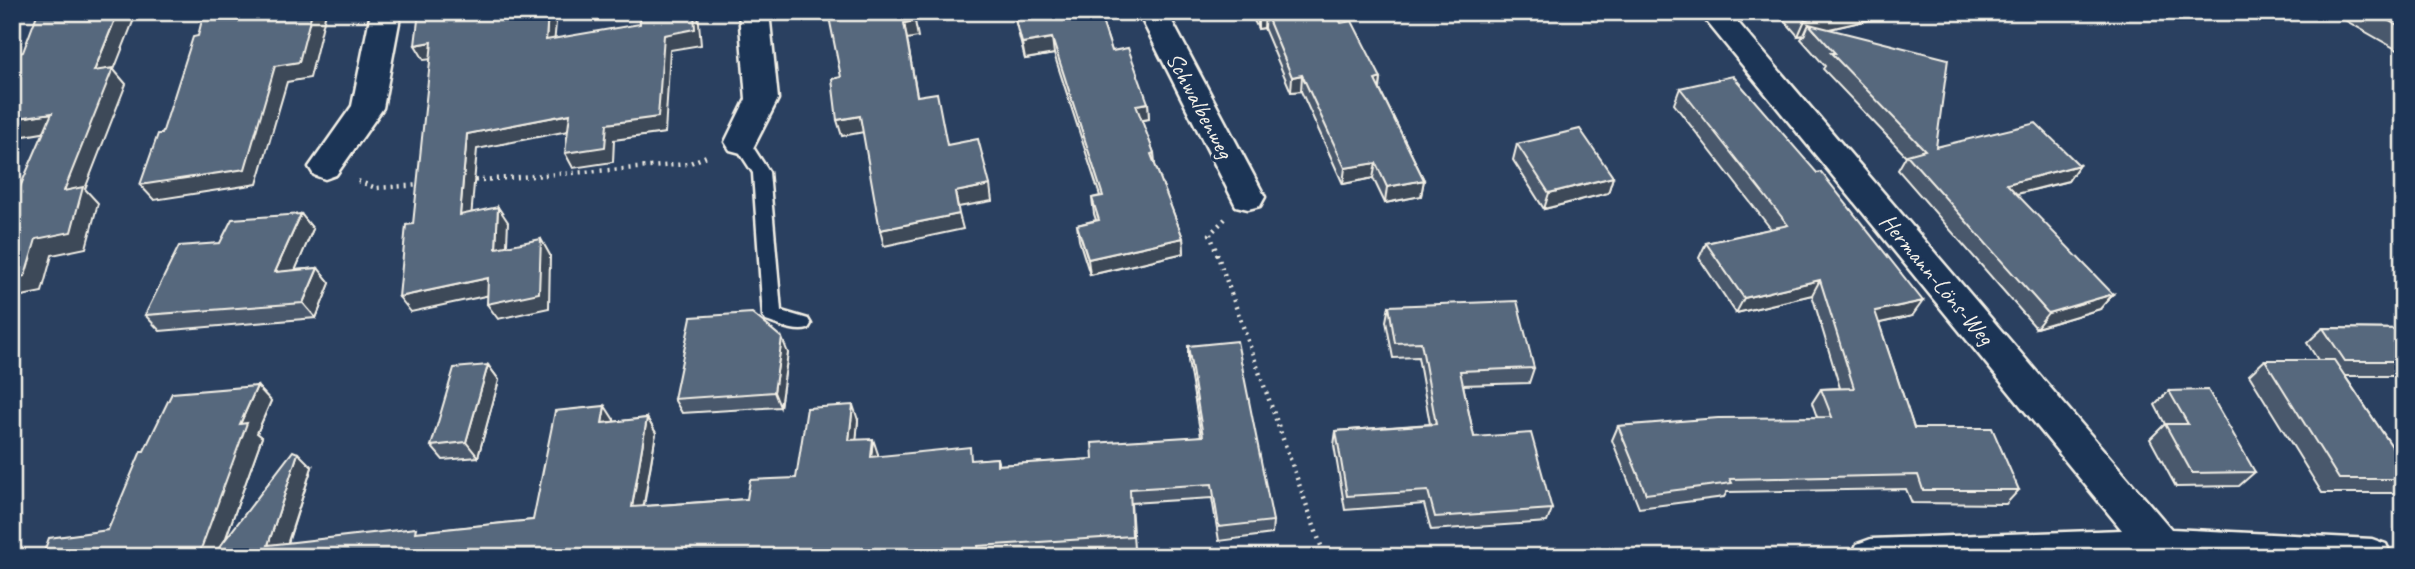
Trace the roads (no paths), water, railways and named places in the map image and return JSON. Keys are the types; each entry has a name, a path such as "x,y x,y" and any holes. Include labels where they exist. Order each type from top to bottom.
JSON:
{"street":[{"path":"325,167 367,108 386,12"},
{"path":"741,142 762,99 754,12"},
{"name":"Schwalbenweg","path":"1152,12 1248,197"},
{"name":"Hermann-Löns-Weg","path":"1713,12 2164,552"},
{"path":"1871,557 2164,552 2372,557"}],"lane":[{"path":"741,142 761,172 772,316 802,324"}]}
